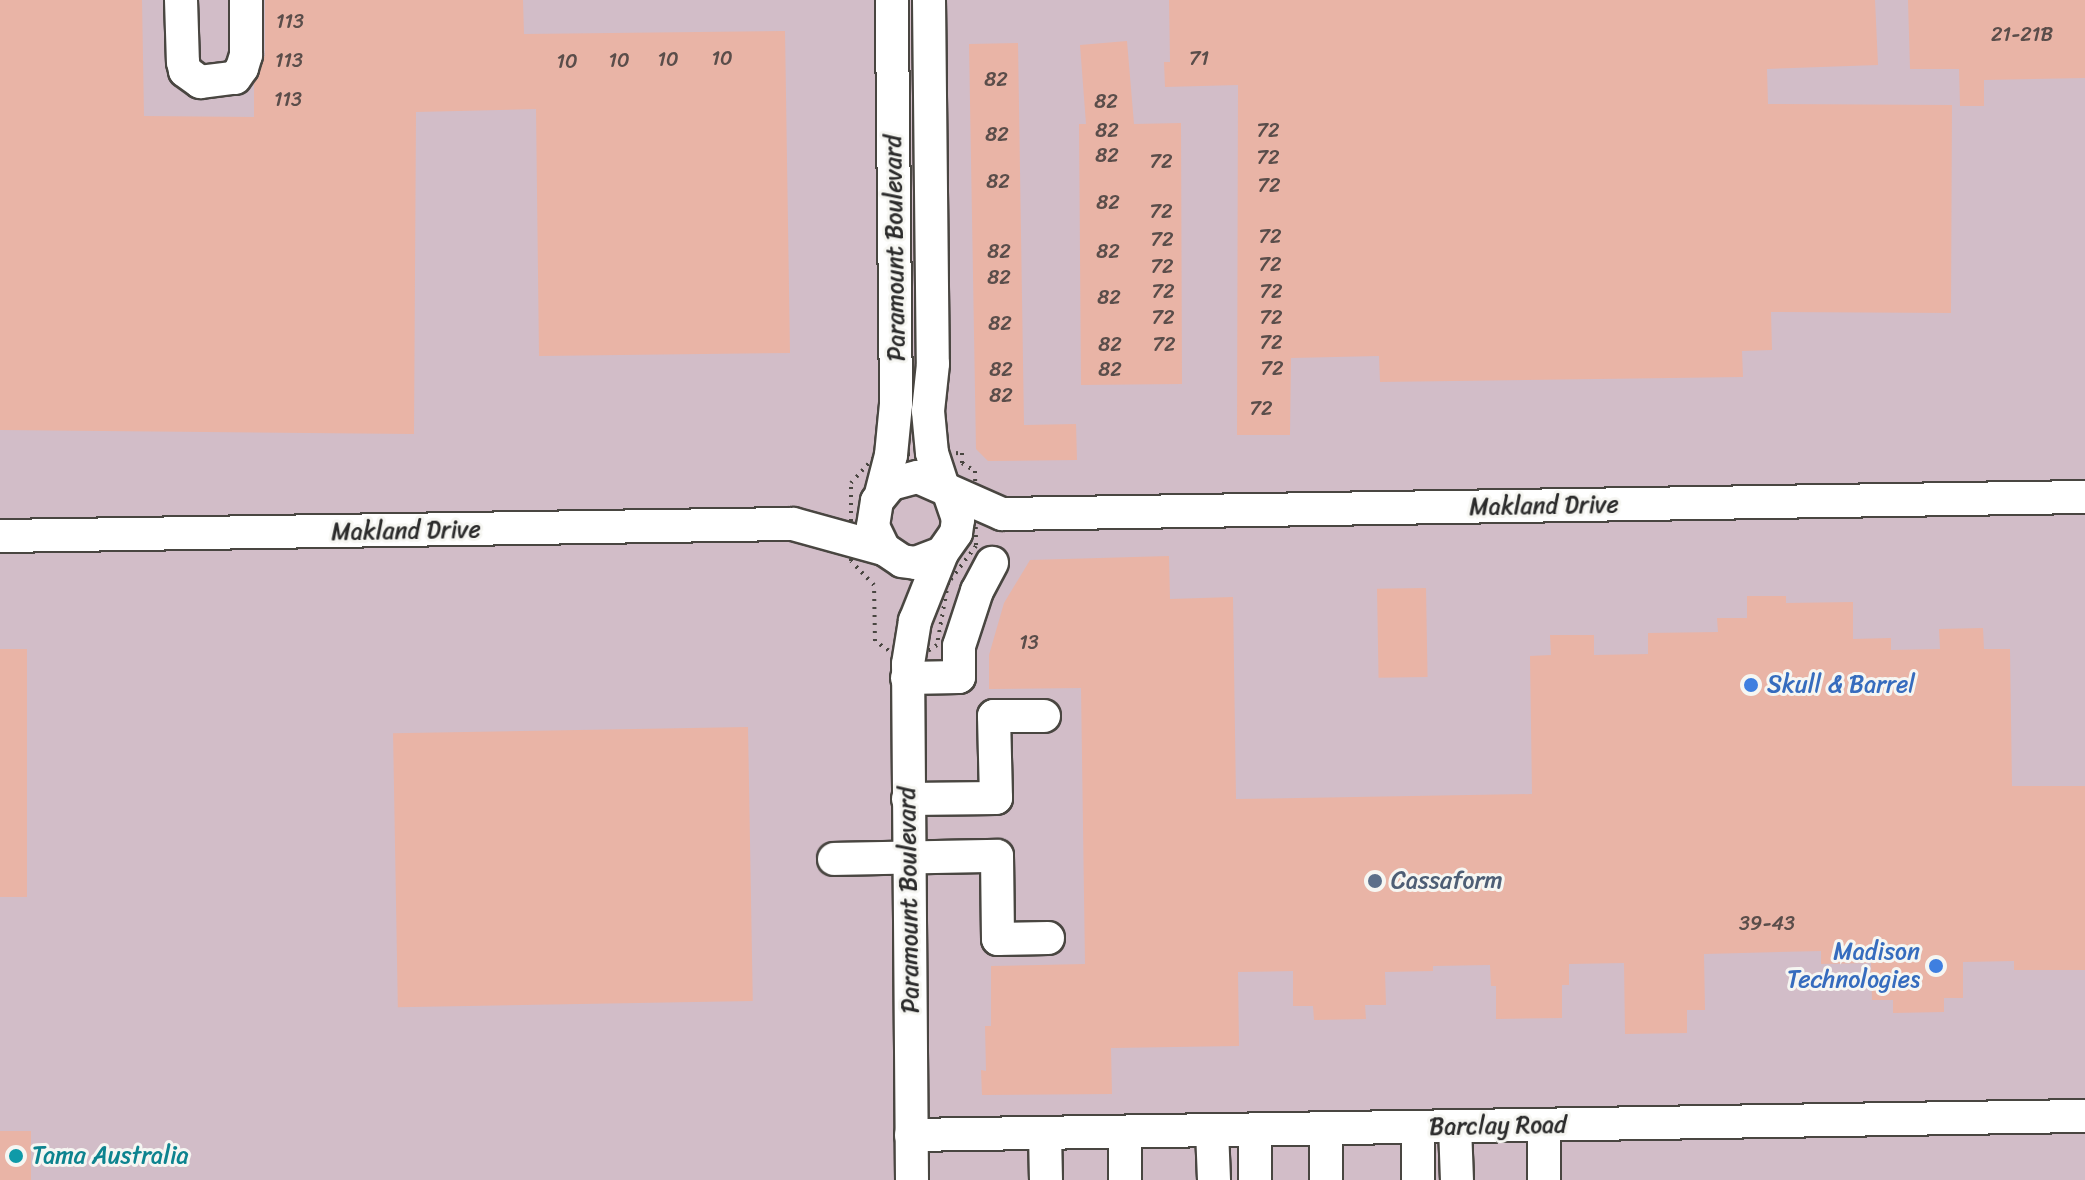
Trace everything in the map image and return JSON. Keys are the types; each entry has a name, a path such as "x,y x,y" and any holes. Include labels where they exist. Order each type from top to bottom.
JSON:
{"street":[{"path":"181,0 185,71 200,82 223,82 235,78 246,55 246,0"},
{"name":"Paramount Boulevard","path":"879,497 891,455 896,404 892,0"},
{"name":"Paramount Boulevard","path":"929,0 933,364 928,411 932,453 946,490"},
{"path":"918,477 946,490 958,519 946,549 916,563 886,551 873,526 879,497 891,484 918,477"},
{"name":"Makland Drive","path":"946,490 1002,514 2085,497"},
{"name":"Makland Drive","path":"0,536 811,526 852,515 879,497"},
{"name":"Makland Drive","path":"946,549 1002,514"},
{"name":"Makland Drive","path":"811,526 886,551"},
{"name":"Paramount Boulevard","path":"912,1180 907,678 915,621 946,549"},
{"name":"Paramount Boulevard","path":"886,551 905,584 915,621"},
{"path":"907,678 959,677 959,646 977,591 992,563"},
{"path":"908,799 996,798 994,716 1044,716"},
{"path":"834,859 997,856 998,939 1048,938"},
{"name":"Barclay Road","path":"911,1135 2085,1116"},
{"path":"1544,1125 1544,1180"},
{"path":"1455,1126 1457,1180"},
{"path":"1418,1127 1418,1180"},
{"path":"1326,1129 1326,1180"},
{"path":"1212,1130 1214,1180"},
{"path":"1255,1130 1255,1180"},
{"path":"1125,1132 1125,1180"},
{"path":"1045,1133 1046,1180"}],"shaded area":[{"path":"0,0 2085,0 2085,1180 0,1180"}],"building":[{"path":"0,0 142,0 144,116 254,117 254,84 265,55 265,0 523,0 524,34 785,31 790,353 539,356 536,109 416,112 414,434 0,430"},
{"path":"1169,0 1875,0 1878,65 1767,69 1768,104 1952,105 1951,313 1771,312 1772,350 1742,351 1743,377 1380,382 1379,356 1291,358 1290,435 1237,435 1238,85 1165,87 1164,62 1170,62"},
{"path":"1908,0 2085,0 2085,78 1984,80 1984,106 1960,106 1959,69 1910,69"},
{"path":"1127,41 1134,124 1181,123 1182,384 1081,385 1079,124 1086,124 1080,45"},
{"path":"1018,43 1024,425 1076,424 1077,460 988,461 976,449 969,44"},
{"path":"1169,556 1170,599 1233,597 1236,799 1532,794 1530,656 1551,655 1550,635 1594,635 1594,655 1648,654 1648,633 1718,632 1717,618 1747,618 1747,596 1786,596 1786,603 1853,602 1853,639 1891,638 1891,650 1940,649 1939,629 1983,628 1984,649 2010,649 2012,786 2085,786 2085,970 2014,970 2014,961 1963,962 1963,998 1944,998 1944,1012 1893,1013 1893,1000 1872,1000 1871,963 1821,964 1821,951 1704,954 1705,1010 1687,1010 1687,1033 1625,1034 1624,963 1569,964 1569,985 1562,985 1562,1018 1496,1019 1496,986 1491,986 1490,965 1433,966 1433,971 1385,972 1386,1005 1365,1005 1366,1019 1314,1020 1313,1006 1293,1006 1293,971 1238,972 1239,1046 1111,1048 1112,1094 982,1095 981,1070 986,1071 985,1026 991,1026 991,966 1085,964 1081,688 989,689 989,655 1004,603 1030,560"},
{"path":"1426,588 1428,677 1379,678 1377,589"},
{"path":"0,649 27,649 27,897 0,897"},
{"path":"748,727 753,1001 398,1007 393,733"},
{"name":"Tama Australia","path":"0,1131 31,1131 31,1180 0,1180"}],"place":[{"name":"Skull & Barrel","path":"1751,685"},
{"name":"Cassaform","path":"1375,881"},
{"name":"Madison Technologies","path":"1936,966"},
{"name":"Tama Australia","path":"16,1156"}]}
